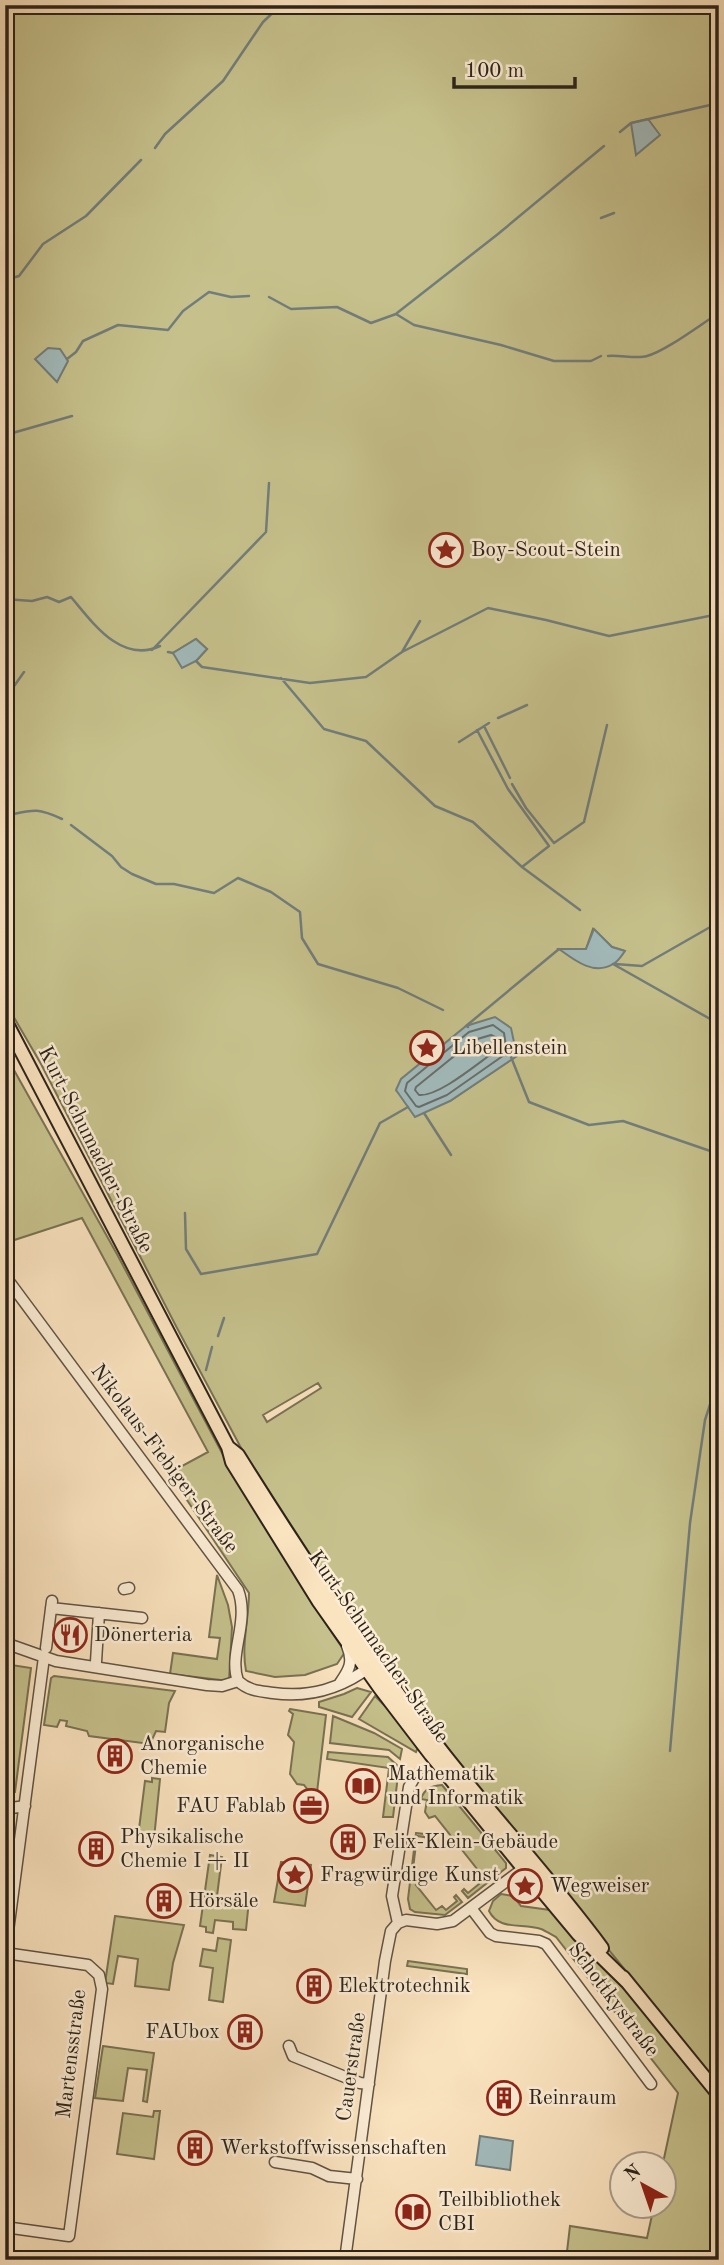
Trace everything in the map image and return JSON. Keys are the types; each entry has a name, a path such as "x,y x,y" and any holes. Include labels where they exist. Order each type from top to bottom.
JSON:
{"main road":[{"name":"Kurt-Schumacher-Straße","path":"5,1020 228,1447 232,1462 343,1636 371,1666"},
{"name":"Kurt-Schumacher-Straße","path":"228,1447 238,1455 371,1666 431,1755 598,1942 719,2095"}],"street":[{"name":"Nikolaus-Fiebiger-Straße","path":"5,1276 238,1590 243,1603 236,1668 238,1681"},
{"path":"5,1953 51,1604 140,1619"},
{"path":"95,1611 96,1662"},
{"path":"337,1687 350,1670 351,1657 343,1636"},
{"path":"5,1643 45,1648 108,1670 207,1685 222,1686 238,1681 253,1690 292,1695 314,1694 337,1687 371,1666"},
{"name":"Cauerstraße","path":"345,2260 388,1941 391,1931 398,1923 392,1896 409,1787 416,1775"},
{"path":"5,1809 24,1806"},
{"path":"398,1923 406,1920 445,1924 453,1921 527,1865"},
{"name":"Schottkystraße","path":"471,1908 490,1933 496,1936 546,1944 651,2084"},
{"name":"Martensstraße","path":"5,1953 88,1965 95,1970 102,1989 69,2236 5,2227"},
{"path":"289,2046 293,2056 360,2083 369,2084"},
{"path":"275,2162 312,2168 329,2176 357,2179"}],"shaded area":[{"path":"5,5 719,5 719,2085 489,1803 413,1704 346,1610 240,1446 41,1064 5,1002 5,379 14,389 5,374","holes":["196,639 207,649 196,661 173,653","593,929 612,947 625,951 560,950 586,949","516,1056 450,1101 396,1091","318,1383 321,1388 267,1422 263,1415"]},
{"path":"5,1054 118,1256 222,1453 314,1606 345,1652 337,1664 305,1675 275,1677 246,1671 244,1652 249,1593 169,1473 208,1452 82,1218 5,1243"},
{"path":"217,1575 228,1605 232,1627 229,1681 170,1674 173,1653 217,1659 220,1638 209,1637"},
{"path":"5,1664 31,1668 15,1792 5,1791"},
{"path":"54,1676 175,1691 169,1703 165,1732 156,1731 150,1744 89,1736 87,1731 66,1726 67,1721 60,1720 57,1727 44,1725 51,1678"},
{"path":"357,1688 371,1692 352,1717 319,1707 319,1702"},
{"path":"375,1696 419,1745 416,1752 359,1719"},
{"path":"290,1709 326,1715 316,1801 304,1785 297,1784 290,1774 294,1742 288,1735 293,1714"},
{"path":"333,1716 374,1733 402,1749 400,1759 389,1750 330,1743"},
{"path":"328,1752 388,1757 399,1767 393,1817 383,1817 389,1768 327,1759"},
{"path":"152,1778 160,1779 154,1839 138,1837 145,1781 152,1782"},
{"path":"442,1785 506,1863 506,1868 468,1898 462,1891 464,1889 468,1893 479,1884 476,1879 481,1874 435,1816 429,1818 425,1812 427,1800 421,1799 428,1789"},
{"path":"416,1833 424,1834 424,1837 417,1836 412,1877 420,1881 416,1885 436,1910 442,1906 446,1910 457,1901 454,1897 456,1895 462,1902 445,1915 415,1912 410,1909 408,1899"},
{"path":"210,1855 222,1857 217,1896 249,1900 246,1930 233,1929 233,1922 215,1920 213,1933 206,1932 206,1927 200,1926"},
{"path":"281,1862 311,1865 305,1906 274,1902"},
{"path":"501,1894 513,1896 521,1906 550,1910 661,2029 719,2102 719,2260 566,2260 570,2226 647,2238 651,2220 678,2220 678,2150 666,2150 678,2093 556,1937 534,1927 499,1921 489,1911 493,1901"},
{"path":"115,1916 184,1925 173,1963 169,1990 135,1986 138,1959 118,1956 113,1984 105,1983"},
{"path":"218,1938 231,1940 223,2002 209,2000 213,1968 200,1966 203,1949 216,1951"},
{"path":"408,1961 467,1969 467,1974 407,1966"},
{"path":"103,2046 154,2053 147,2102 143,2101 147,2070 128,2068 123,2101 95,2098"},
{"path":"154,2111 160,2111 154,2159 117,2154 123,2113 153,2117"}],"water":[{"path":"648,119 660,135 636,155 631,123"},
{"path":"48,348 60,349 68,361 57,382 35,359"},
{"path":"196,639 207,649 196,661 182,668 173,653"},
{"path":"594,929 612,947 625,951 615,963 599,968 584,965 559,949 586,949"},
{"path":"495,1017 511,1028 517,1056 450,1101 415,1117 396,1090 401,1079 466,1026"},
{"path":"480,2136 513,2141 510,2170 476,2165"}],"waterway":[{"path":"155,148 165,134 223,81 263,22 281,5"},
{"path":"620,132 631,123 719,103"},
{"path":"397,313 604,146"},
{"path":"5,280 19,276 43,244 86,216 141,160"},
{"path":"601,218 614,213"},
{"path":"67,359 83,341 118,325 168,330 183,311 209,292 231,297 249,296"},
{"path":"269,297 291,309 337,307 371,323 396,314 414,325 501,345 554,361 591,361 601,356"},
{"path":"608,356 639,357 655,353 719,313"},
{"path":"5,381 9,383"},
{"path":"5,437 72,416"},
{"path":"152,650 266,532 269,483"},
{"path":"5,599 32,601 47,597 59,602 71,597 99,629 121,645 133,650 160,646"},
{"path":"402,652 488,608 609,636 719,614"},
{"path":"196,661 202,667 310,683 366,677 402,652 420,621"},
{"path":"168,652 173,653"},
{"path":"5,699 24,672"},
{"path":"281,678 324,729 366,741 435,806 473,822 522,867 580,910"},
{"path":"498,718 527,705"},
{"path":"459,742 489,723"},
{"path":"512,784 526,808 554,843 584,822 607,725"},
{"path":"484,726 510,778"},
{"path":"477,730 508,789 549,846 522,867"},
{"path":"5,816 34,811 62,819"},
{"path":"71,825 112,856 121,867 156,884 174,884 214,893 238,878 271,892 300,912 302,938 318,964 398,988 443,1010"},
{"path":"615,964 642,966 719,922"},
{"path":"468,1027 466,1026 559,949"},
{"path":"613,964 719,1024"},
{"path":"511,1057 529,1102 589,1125 623,1121 719,1154"},
{"path":"185,1213 186,1249 201,1274 317,1254 380,1123 408,1107"},
{"path":"424,1113 451,1155"},
{"path":"218,1336 224,1318"},
{"path":"206,1370 212,1347"},
{"path":"670,1751 690,1523 705,1420 719,1377"}],"place":[{"name":"Boy-Scout-Stein","path":"446,550"},
{"name":"Libellenstein","path":"427,1048"},
{"name":"Dönerteria","path":"70,1635"},
{"name":"Anorganische Chemie","path":"115,1756"},
{"name":"Mathematik und Informatik","path":"363,1786"},
{"name":"FAU Fablab","path":"311,1806"},
{"name":"Felix-Klein-Gebäude","path":"348,1842"},
{"name":"Physikalische Chemie I + II","path":"96,1849"},
{"name":"Fragwürdige Kunst","path":"295,1875"},
{"name":"Wegweiser","path":"525,1886"},
{"name":"Hörsäle","path":"164,1901"},
{"name":"Elektrotechnik","path":"314,1986"},
{"name":"FAUbox","path":"245,2032"},
{"name":"Reinraum","path":"504,2098"},
{"name":"Werkstoffwissenschaften","path":"195,2148"},
{"name":"Teilbibliothek CBI","path":"413,2212"}]}
